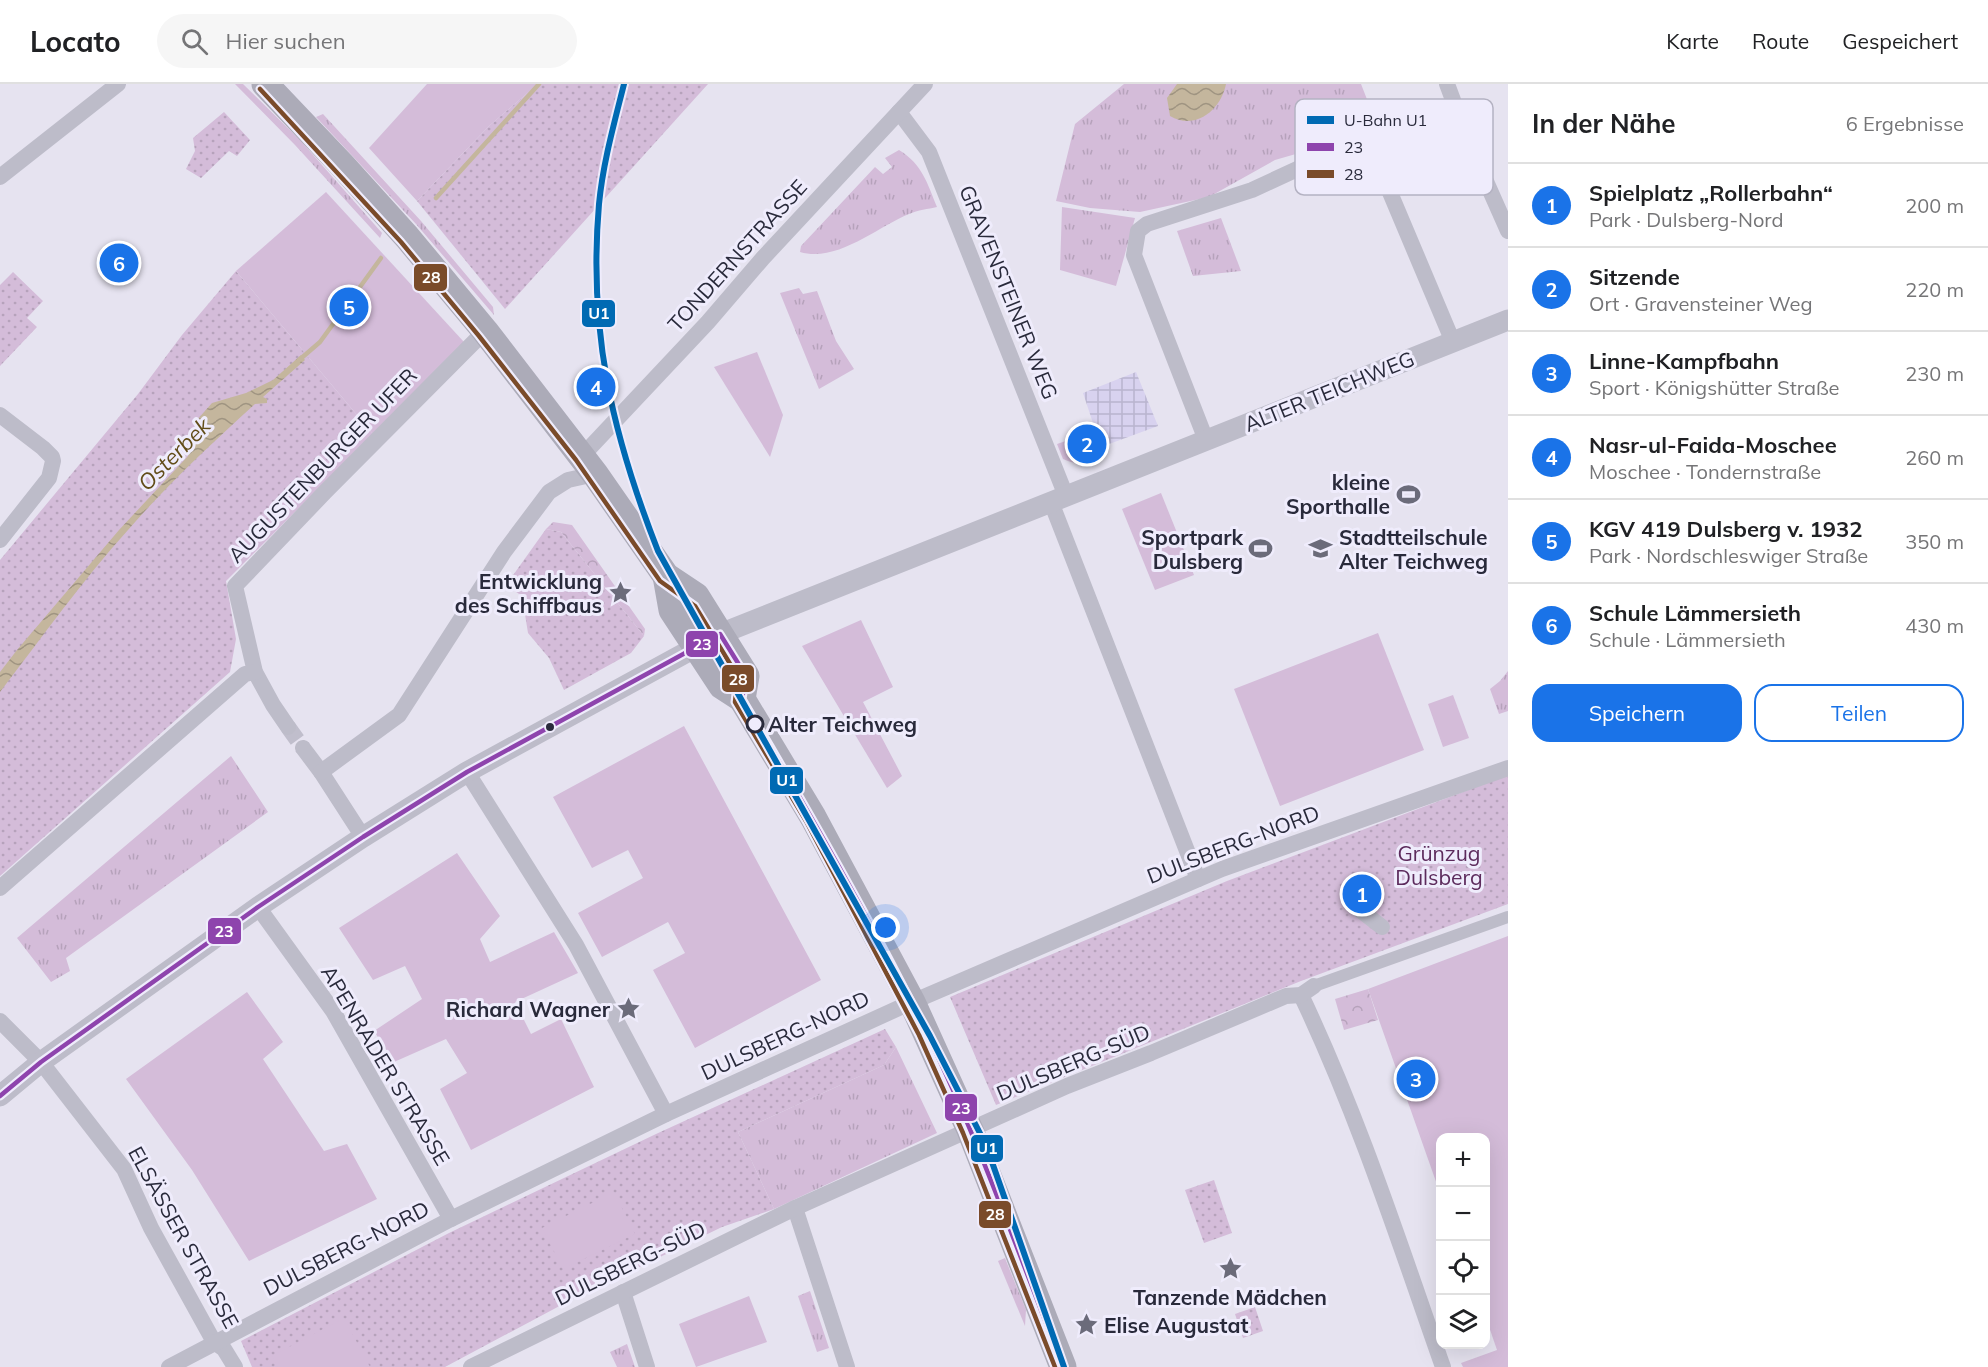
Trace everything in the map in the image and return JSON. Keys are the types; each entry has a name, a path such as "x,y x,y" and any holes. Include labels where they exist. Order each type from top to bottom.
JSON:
{"main road":[{"path":"266,84 370,196 485,331 588,465 666,576 696,596 746,676 742,699"},
{"path":"666,576 672,610 722,686 742,699 813,816 912,1002 970,1130 1063,1367"}],"street":[{"path":"0,177 118,84"},
{"name":"TONDERNSTRASSE","path":"588,465 763,258 925,84"},
{"path":"1447,84 1453,99"},
{"name":"GRAVENSTEINER WEG","path":"899,111 929,152 1198,879"},
{"path":"1206,440 1134,255 1138,231 1147,225 1251,190 1295,170"},
{"path":"1391,195 1453,342"},
{"path":"1492,195 1508,231"},
{"name":"ALTER TEICHWEG","path":"0,1096 41,1062 258,907 363,837 467,772 720,634 1508,320"},
{"name":"AUGUSTENBURGER UFER","path":"255,672 235,586 485,331"},
{"path":"0,415 43,448 53,461 48,478 0,540"},
{"path":"321,772 399,715 504,552 549,492 588,465"},
{"path":"0,888 245,674 255,672 288,727"},
{"path":"303,748 363,837"},
{"name":"DULSBERG-NORD","path":"169,1367 451,1219 666,1114 912,1002 1198,879 1508,768"},
{"path":"467,772 576,945 666,1114"},
{"name":"APENRADER STRASSE","path":"258,907 333,1011 451,1219"},
{"path":"1360,910 1382,927"},
{"name":"DULSBERG-SÜD","path":"471,1367 795,1208 1067,1086 1286,996 1308,991 1508,917"},
{"path":"1308,991 1443,1367"},
{"name":"ELSÄSSER STRASSE","path":"0,1021 41,1062 124,1169 151,1228 214,1342 224,1349 235,1367"},
{"path":"795,1208 847,1367"},
{"path":"623,1292 647,1367"}],"green space":[{"path":"235,84 243,84 300,140 382,233 380,238 295,145"},
{"path":"427,84 538,84 489,126 417,201 369,148"},
{"path":"538,84 708,84 505,309 417,201 489,126"},
{"path":"1124,84 1361,84 1367,99 1295,99 1295,154 1275,160 1209,197 1140,212 1090,208 1056,201 1075,124"},
{"path":"224,112 250,140 237,156 229,151 201,178 186,169 195,151 193,138"},
{"path":"323,114 421,221 493,307 494,315 416,224 316,117"},
{"path":"899,150 919,168 937,207 909,214 856,242 828,253 800,252 801,246 875,167 883,174 892,167 885,158"},
{"path":"326,192 464,342 373,434 236,271"},
{"path":"1062,207 1135,218 1116,286 1060,270"},
{"path":"1221,218 1241,271 1193,276 1177,231"},
{"path":"236,271 373,434 226,581 236,639 230,672 0,876 0,560 138,394 182,335"},
{"path":"13,272 43,301 27,318 37,327 0,366 0,285"},
{"path":"799,288 803,294 817,291 836,341 854,369 819,389 780,293"},
{"path":"757,352 783,415 770,457 714,367"},
{"path":"1095,431 1104,455 1079,463 1063,459 1057,444"},
{"path":"1161,493 1194,575 1155,590 1122,509"},
{"path":"553,522 572,525 645,629 644,636 561,532 546,529"},
{"path":"546,529 561,532 644,636 631,653 564,690 549,658 528,633 522,596 506,585"},
{"path":"861,620 893,687 863,702 902,776 887,788 802,646"},
{"path":"1378,633 1424,750 1280,806 1234,689"},
{"path":"1508,671 1508,711 1499,714 1490,689"},
{"path":"1453,695 1469,738 1443,747 1428,704"},
{"path":"684,726 821,980 695,1048 653,970 685,953 668,922 602,957 578,913 643,878 628,850 592,868 553,797"},
{"path":"231,756 268,812 66,958 70,971 51,982 17,938"},
{"name":"Grünzug Dulsberg","path":"1508,775 1508,904 1301,981 996,1105 950,997 1227,881"},
{"path":"457,853 500,916 480,939 490,962 554,932 578,973 515,1002 531,1034 561,1019 594,1087 471,1150 440,1089 467,1073 446,1039 394,1062 374,1031 422,999 405,966 373,980 339,928"},
{"path":"1508,936 1508,1367 1463,1367 1461,1363 1497,1350 1490,1330 1490,1133 1436,1133 1436,1182 1368,989"},
{"path":"1368,989 1378,1020 1344,1030 1335,999"},
{"path":"247,992 283,1042 263,1059 324,1151 347,1144 377,1199 249,1261 192,1170 126,1079"},
{"path":"885,1029 896,1047 884,1065 738,1132 774,1209 722,1227 567,1302 445,1367 252,1367 241,1341 449,1233 656,1134"},
{"path":"896,1047 937,1133 774,1209 738,1132 884,1065"},
{"path":"1214,1180 1232,1233 1204,1243 1185,1190"},
{"path":"614,1192 635,1234 563,1269 542,1228"},
{"path":"1005,1258 1026,1310 1025,1326 998,1261"},
{"path":"810,1291 829,1348 817,1352 798,1296"},
{"path":"749,1296 767,1342 696,1367 679,1324"},
{"path":"1255,1307 1263,1331 1243,1338 1235,1314"},
{"path":"344,1318 370,1367 278,1367 272,1356"},
{"path":"627,1344 635,1367 617,1367 610,1352"}],"shaded area":[{"path":"1136,372 1158,426 1101,447 1083,393"}],"water":[{"path":"1177,84 1226,84 1213,110 1189,121 1170,116 1167,98"},
{"path":"301,355 305,360 263,397 267,399 267,403 255,404 143,513 78,589 0,692 0,672 17,650 119,530 188,456 196,421 212,403 246,393 273,380"}],"waterway":[{"name":"Osterbek","path":"436,198 539,84"},
{"name":"Osterbek","path":"298,361 320,342 381,258"}],"tunnel":[{"path":"288,727 303,748"}],"metro line":[{"name":"U1","path":"624,84 609,144 599,204 596,251 597,295 607,381 616,423 642,508 658,551 930,1036 986,1145 1064,1367"}],"transit line":[{"name":"28","path":"260,89 401,242 479,336 576,460 660,581 695,606 738,677 735,702 806,821 919,1035 963,1133 1055,1367"},
{"name":"23","path":"0,1096 41,1062 258,907 363,837 467,772 720,634 746,676 742,699 860,905 926,1032 964,1114 1063,1367"}],"place":[{"name":"Schule Lämmersieth","path":"119,263"},
{"name":"KGV 419 Dulsberg v. 1932","path":"349,307"},
{"name":"Nasr-ul-Faida-Moschee","path":"596,387"},
{"name":"Sitzende","path":"1087,444"},
{"name":"kleine Sporthalle","path":"1408,494"},
{"name":"Sportpark Dulsberg","path":"1261,549"},
{"name":"Stadtteilschule Alter Teichweg","path":"1321,549"},
{"name":"Entwicklung des Schiffbaus","path":"620,593"},
{"name":"Alter Teichweg","path":"755,724"},
{"name":"Spielplatz „Rollerbahn“","path":"1362,894"},
{"name":"Richard Wagner","path":"628,1009"},
{"name":"Linne-Kampfbahn","path":"1416,1079"},
{"name":"Tanzende Mädchen","path":"1230,1269"},
{"name":"Elise Augustat","path":"1086,1325"}]}
